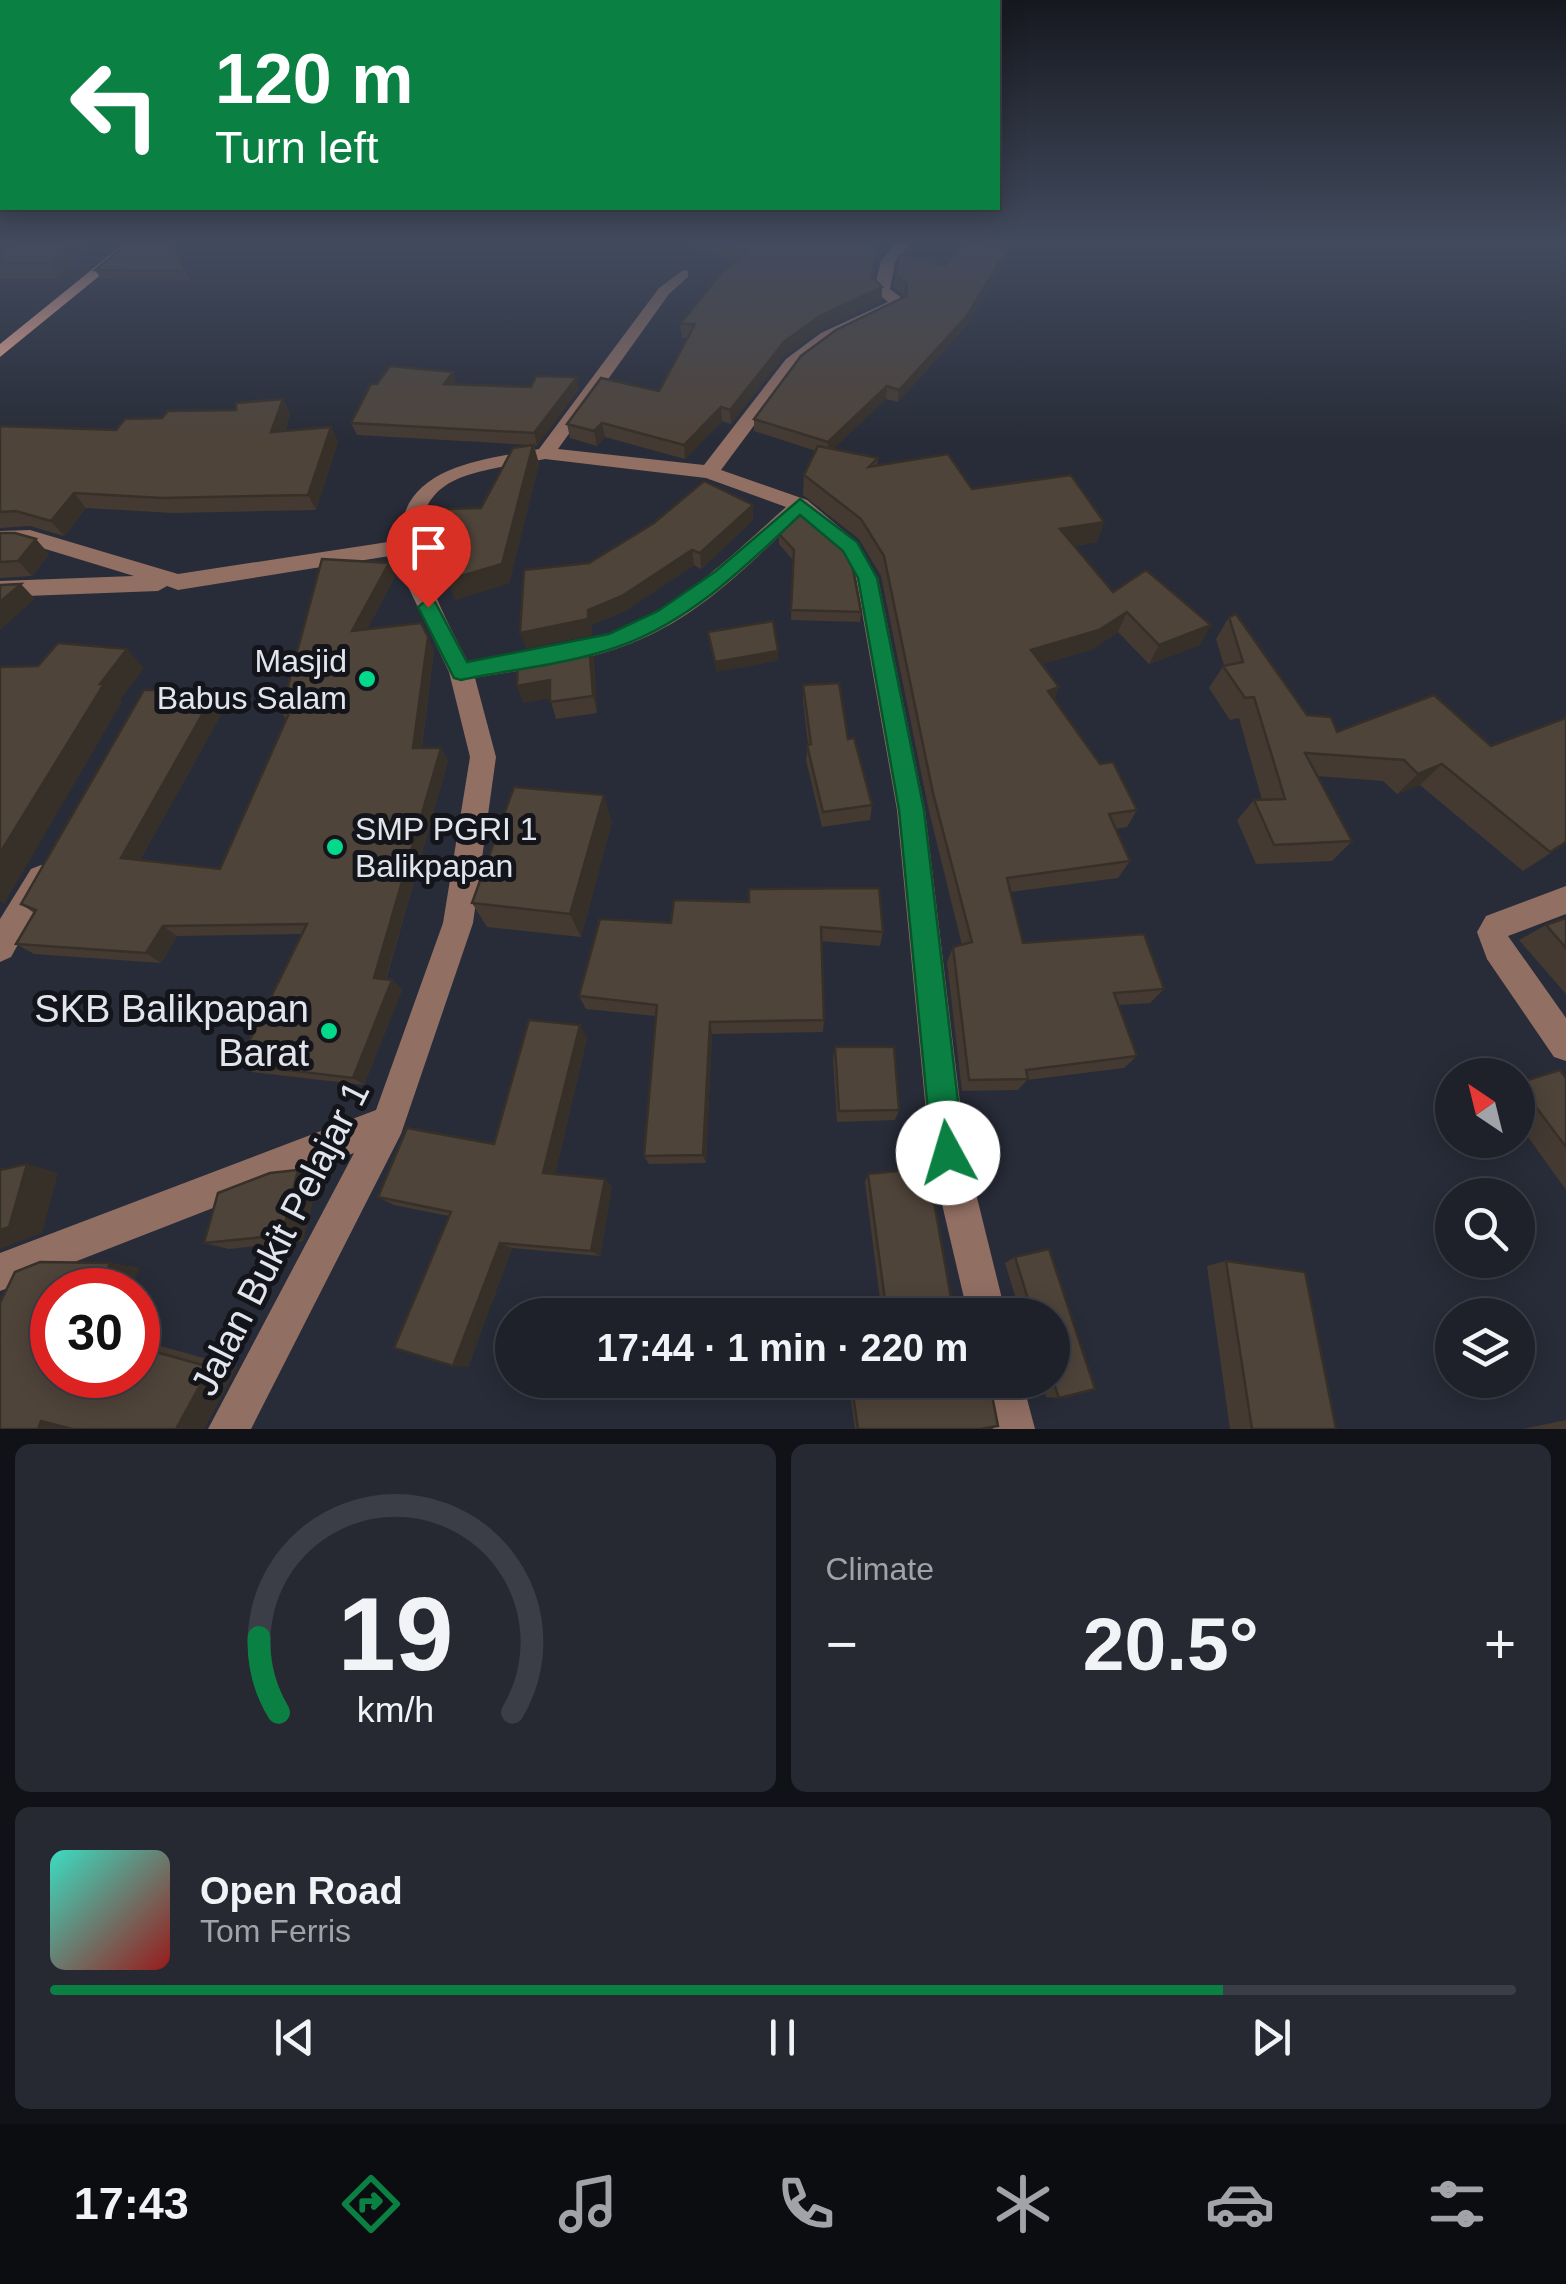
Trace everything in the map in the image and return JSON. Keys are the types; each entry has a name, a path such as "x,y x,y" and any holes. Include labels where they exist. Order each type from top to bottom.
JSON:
{"main road":[{"path":"0,352 53,309"}],"street":[{"path":"652,309 545,453 709,472 800,505 850,547 868,578 911,810 948,1153 982,1298"},
{"path":"709,472 785,372 826,336 887,309"},
{"name":"Jalan Bukit Pelajar 1","path":"229,1429 389,1122 461,905 484,757 461,672 413,574 412,545 419,499 458,470 545,453"},
{"path":"461,672 614,640 666,616 723,576 800,505"},
{"path":"0,538 30,537 178,582"},
{"path":"0,590 178,582 412,545"},
{"path":"0,947 58,850"},
{"path":"1566,900 1496,926 1492,932 1498,949 1566,1044"},
{"path":"0,1272 389,1122"},
{"path":"1006,1398 1014,1429"}],"building":[{"path":"692,309 836,309 784,342 730,410 721,407 684,445 602,423 594,431 567,424 601,378 659,391 695,324 680,324"},
{"path":"880,309 971,309 899,390 887,386 828,442 754,419 801,356 836,330"},
{"path":"390,366 453,372 444,384 531,387 536,376 577,377 534,433 351,423 371,384 377,384"},
{"path":"283,399 271,432 331,427 308,495 162,498 74,493 51,521 16,511 0,512 0,426 116,430 125,419 162,418 168,411 236,410 236,403"},
{"path":"533,445 502,564 447,580 431,536 441,509 481,508 513,448"},
{"path":"818,446 878,458 869,467 948,454 972,489 1071,475 1104,522 1060,529 1113,592 1146,570 1211,625 1159,645 1127,612 1099,630 1031,650 1059,687 1048,691 1100,764 1113,762 1137,810 1109,814 1130,861 1007,878 1023,943 1144,934 1164,989 1114,993 1137,1056 1026,1070 1028,1079 969,1080 953,947 972,942 933,793 884,556 861,519 804,475"},
{"path":"704,481 753,505 700,553 692,550 622,596 588,610 588,619 520,633 524,570 589,563 654,523"},
{"path":"800,511 840,543 853,569 861,612 791,610 794,550 779,534"},
{"path":"0,533 36,539 18,561 0,562"},
{"path":"322,559 389,563 352,631 421,623 428,637 413,748 441,748 374,978 392,980 353,1078 238,1064 307,924 163,926 146,953 16,944 36,910 21,904 144,690 216,690 121,858 220,869 290,711 281,712"},
{"path":"21,584 0,602 0,585"},
{"path":"1236,614 1307,715 1331,717 1337,732 1434,695 1491,746 1566,718 1566,842 1550,852 1442,764 1418,774 1404,760 1305,753 1352,841 1274,845 1254,800 1285,799 1254,697 1245,698 1223,666 1243,662 1229,617"},
{"path":"773,621 778,651 715,662 708,632"},
{"path":"589,642 593,696 550,702 550,680 517,686 518,657"},
{"path":"58,643 127,649 100,684 104,684 0,853 0,667 38,666"},
{"path":"839,683 848,739 854,738 872,805 823,812 807,745 811,744 803,685"},
{"path":"514,787 604,795 570,914 472,903"},
{"path":"879,888 883,932 821,927 824,1020 710,1022 703,1155 644,1156 657,1005 579,996 600,919 671,923 674,900 749,902 749,889"},
{"path":"1566,918 1566,948 1546,925"},
{"path":"529,1020 580,1025 543,1173 605,1179 591,1251 500,1243 453,1366 394,1348 451,1212 378,1197 407,1128 494,1144"},
{"path":"835,1047 894,1047 899,1110 839,1111"},
{"path":"1560,1070 1566,1078 1566,1147 1535,1106 1535,1078"},
{"path":"27,1164 9,1227 0,1230 0,1170"},
{"path":"928,1168 951,1298 885,1298 868,1174"},
{"path":"298,1170 282,1235 204,1243 218,1193 270,1173"},
{"path":"1049,1249 1065,1298 1028,1298 1015,1257"},
{"path":"1226,1261 1305,1272 1336,1429 1252,1429"},
{"path":"40,1262 110,1263 108,1268 30,1268 30,1398 160,1398 160,1353 210,1367 176,1429 72,1429 41,1421 38,1429 0,1429 0,1303 15,1272"},
{"path":"1070,1313 1095,1389 1070,1395"},
{"path":"854,1398 993,1398 998,1426 980,1429 858,1429"}],"place":[{"name":"Masjid Babus Salam","path":"367,679"},
{"name":"SMP PGRI 1 Balikpapan","path":"335,847"},
{"name":"SKB Balikpapan Barat","path":"329,1031"}],"route":[{"path":"428,607 461,672 614,640 666,616 723,576 800,505 850,547 868,578 911,810 948,1153"}]}
